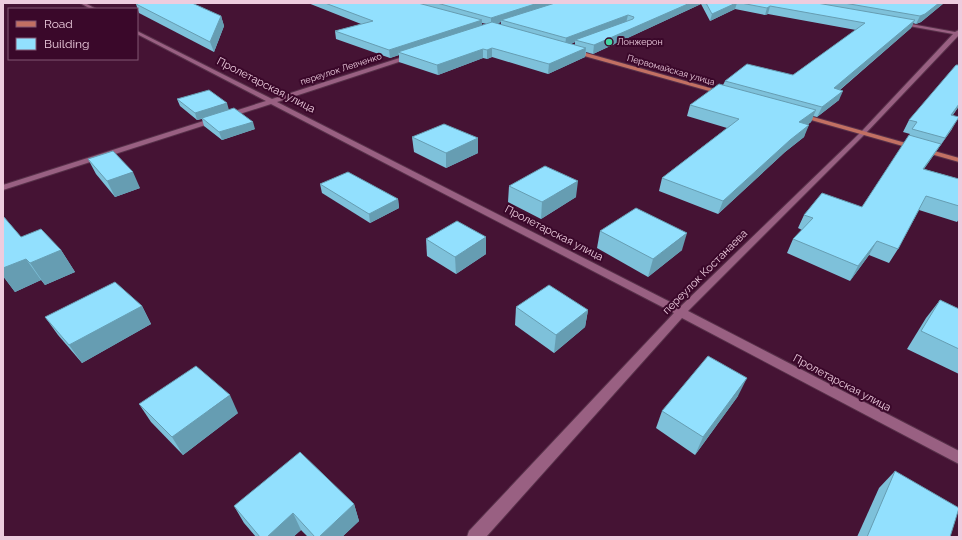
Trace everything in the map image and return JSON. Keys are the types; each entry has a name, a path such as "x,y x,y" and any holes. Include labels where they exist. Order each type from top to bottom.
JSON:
{"main road":[{"name":"Первомайская улица","path":"565,49 725,94"},
{"path":"794,114 959,160"}],"street":[{"path":"82,3 92,8"},
{"path":"894,22 958,33"},
{"name":"Пролетарская улица","path":"138,33 681,312 959,458"},
{"name":"переулок Костанаева","path":"475,537 681,312 863,133 958,33"},
{"name":"переулок Левченко","path":"3,188 417,54"}],"building":[{"path":"192,3 221,16 210,42 136,4"},
{"path":"325,3 418,3 482,20 389,50 335,31 373,21"},
{"path":"437,3 538,3 491,18"},
{"path":"555,3 690,3 594,45 575,40 633,19 634,17 628,15 566,38 501,20"},
{"path":"706,3 736,3 712,14"},
{"path":"741,3 817,3 915,20 834,88 843,91 822,107 725,81 747,64 793,75 865,23 770,6 767,8"},
{"path":"844,3 939,3 920,16"},
{"path":"492,22 586,48 549,64 492,48 487,50 483,49 437,65 398,52"},
{"path":"956,65 959,65 959,104 951,115 959,117 945,138 912,129 917,122 909,120"},
{"path":"719,84 816,110 799,122 809,125 790,140 723,201 662,178 739,119 690,105"},
{"path":"209,90 227,103 195,113 177,99"},
{"path":"234,108 253,122 219,132 202,118"},
{"path":"444,124 478,138 446,153 412,137"},
{"path":"909,135 941,144 923,169 959,179 959,206 926,196 898,249 877,241 858,266 793,239 813,218 804,215 822,193 862,207"},
{"path":"113,151 133,172 107,181 88,159"},
{"path":"545,166 578,181 542,202 509,186"},
{"path":"348,172 398,199 369,214 320,184"},
{"path":"636,208 687,233 653,259 600,231"},
{"path":"3,216 21,237 41,229 61,250 30,263 26,259 3,268"},
{"path":"457,221 486,237 455,257 426,239"},
{"path":"115,282 142,306 69,345 45,317"},
{"path":"549,285 588,310 556,335 516,307"},
{"path":"940,300 959,309 959,349 921,331"},
{"path":"708,356 747,378 703,437 662,411"},
{"path":"196,366 230,395 172,437 139,404"},
{"path":"300,452 354,504 319,537 315,537 293,513 267,537 260,537 234,506"},
{"path":"895,471 959,508 950,537 867,537"}],"place":[{"name":"Лонжерон","path":"609,42"}]}
